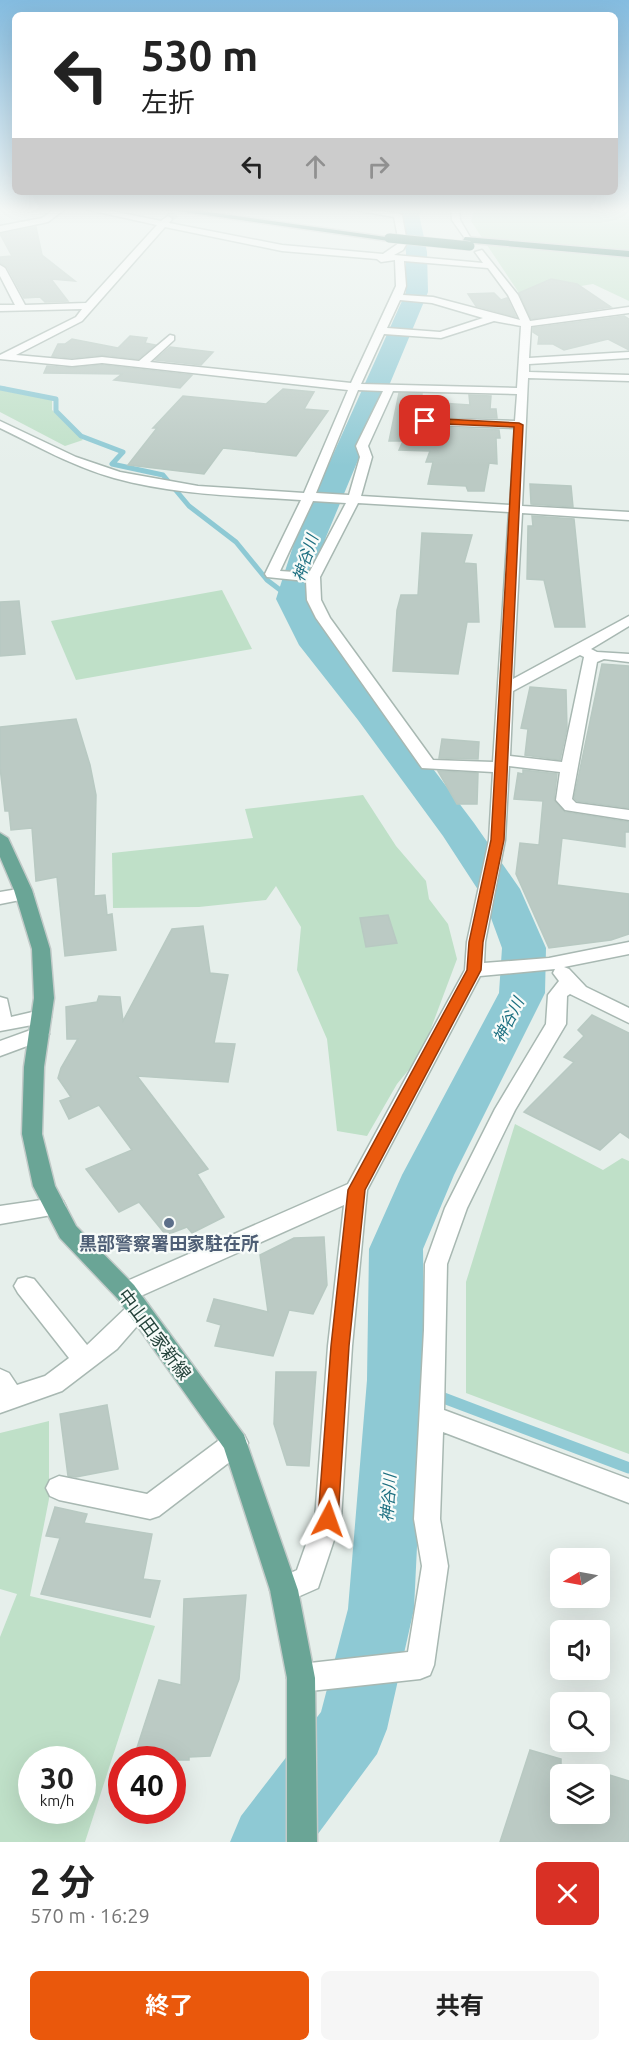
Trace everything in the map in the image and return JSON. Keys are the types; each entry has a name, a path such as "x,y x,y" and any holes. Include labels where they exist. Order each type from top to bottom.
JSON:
{"main road":[{"name":"中山田家新線","path":"0,838 24,894 41,949 44,998 34,1067 32,1134 44,1186 68,1232 133,1301 235,1443 284,1590 301,1678 302,1842"}],"street":[{"path":"12,294 22,308"},
{"path":"2,357 79,319 99,294"},
{"path":"313,577 272,574 308,498 354,387 399,294"},
{"path":"284,1590 309,1579 328,1519 340,1346 356,1190 483,970 476,942 497,840 526,324 524,315 509,294"},
{"path":"398,297 425,299 494,318 526,324 629,310"},
{"path":"0,308 88,306"},
{"path":"381,331 441,335 456,328 494,318"},
{"path":"142,364 170,338"},
{"path":"524,368 629,355"},
{"path":"2,357 72,363 102,360 354,387 521,391"},
{"path":"524,368 629,378"},
{"path":"389,389 362,446 366,457 351,500 313,577 314,600 323,618 428,765 500,763 569,768"},
{"path":"421,442 425,421 519,425"},
{"path":"0,424 72,459 117,475 198,490 629,516"},
{"path":"504,690 629,620"},
{"path":"580,649 596,657"},
{"path":"629,658 603,655 590,659 564,800 571,807 629,815"},
{"path":"0,898 24,894"},
{"path":"483,970 560,970 629,948"},
{"path":"560,970 579,992 629,1016"},
{"path":"301,1678 420,1665 435,1566 427,1519 436,1330 436,1264 456,1208 505,1109 555,1024 560,970"},
{"path":"0,1004 3,1025 40,1025"},
{"path":"0,1049 40,1025"},
{"path":"4,1393 53,1384 109,1342 133,1301 356,1190"},
{"path":"0,1215 55,1207"},
{"path":"27,1286 85,1360"},
{"path":"431,1416 629,1491"},
{"path":"58,1488 150,1507 235,1443"}],"green space":[{"path":"614,294 629,294 629,301"},
{"path":"0,390 52,400 52,410 83,440 65,446 0,412"},
{"path":"222,590 252,649 76,680 51,621"},
{"path":"363,795 396,846 426,881 429,899 448,924 457,959 421,1055 397,1084 367,1136 337,1131 327,1039 297,970 301,927 276,886 266,900 199,907 113,908 112,853 253,838 245,809"},
{"path":"515,1124 603,1170 622,1158 629,1161 629,1454 466,1393 466,1282"},
{"path":"49,1421 49,1499 30,1596 155,1626 116,1746 108,1746 108,1771 96,1808 96,1746 18,1746 18,1824 91,1824 85,1842 0,1842 0,1637 17,1594 0,1589 0,1433"}],"building":[{"path":"22,294 63,294 68,301 45,302 40,297 24,298"},
{"path":"468,294 495,294 501,300 507,298 516,317 476,306"},
{"path":"519,294 592,294 611,307 531,319"},
{"path":"624,316 629,319 629,350 608,339 564,350 553,344 538,344 539,336 533,332 533,328"},
{"path":"130,336 147,338 145,343 155,345 138,359 102,355 72,358 52,356 58,344 65,344 72,339 118,348"},
{"path":"170,347 213,352 201,365 155,360"},
{"path":"102,365 192,375 180,388 114,380 122,374 44,373 47,366 72,368"},
{"path":"283,389 314,392 304,409 328,411 296,456 223,448 204,474 128,465 157,428 153,428 183,396 266,404"},
{"path":"399,393 422,394 421,400 426,402 470,405 469,395 491,396 490,409 496,409 497,418 424,416 417,421 413,442 426,446 432,427 499,430 500,438 496,438 497,464 489,463 484,491 468,491 466,486 428,484 433,462 426,462 430,451 399,450 403,441 389,441"},
{"path":"530,484 571,486 573,507 531,504"},
{"path":"532,516 574,519 585,627 555,627 544,580 527,579 528,526 533,526"},
{"path":"422,533 472,535 464,563 476,564 479,622 467,622 458,674 393,671 397,610 401,595 418,595"},
{"path":"19,601 25,654 0,656 0,602"},
{"path":"602,664 629,666 629,808 577,801 574,798"},
{"path":"530,687 566,690 567,728 560,760 525,755 528,729 521,728"},
{"path":"76,719 90,765 96,795 94,896 105,895 107,915 112,914 116,950 65,956 57,877 36,881 32,828 11,830 9,811 5,811 0,767 0,727"},
{"path":"442,739 479,742 478,759 439,758"},
{"path":"523,770 557,774 554,800 565,812 629,822 629,832 625,832 625,847 562,838 557,885 629,894 629,934 611,940 549,948 516,874 520,843 539,845 543,801 514,799 518,773 523,774"},
{"path":"438,771 478,773 477,804 457,804"},
{"path":"388,915 397,943 366,947 360,918"},
{"path":"203,926 210,973 228,975 214,1043 235,1044 228,1082 137,1076 208,1169 197,1174 224,1217 192,1233 187,1227 166,1235 139,1202 119,1212 86,1169 132,1150 99,1105 69,1119 60,1101 71,1097 58,1078 61,1068 78,1039 67,1039 66,1007 97,1002 99,996 120,997 123,1021 172,929"},
{"path":"592,1015 629,1033 629,1138 620,1132 600,1150 524,1112 574,1062 564,1057 584,1036 578,1030"},
{"path":"324,1237 327,1285 313,1314 289,1310 273,1356 215,1346 221,1325 207,1321 214,1299 268,1312 260,1255 294,1238"},
{"path":"276,1372 316,1372 309,1466 287,1465 274,1424"},
{"path":"107,1405 118,1469 76,1477 68,1476 60,1414"},
{"path":"55,1507 87,1514 84,1523 152,1534 143,1579 160,1581 150,1617 41,1594 60,1538 46,1536"},
{"path":"246,1595 239,1679 210,1756 189,1757 189,1760 186,1760 186,1746 138,1746 159,1680 181,1685 184,1599"},
{"path":"530,1750 561,1759 561,1764 550,1764 550,1824 610,1824 610,1775 629,1781 629,1842 500,1842"}],"waterway":[{"name":"神谷川","path":"267,1842 352,1729 381,1609 396,1380 396,1249 428,1175 522,993 524,948 505,899 460,832 371,712 311,638 292,599 311,537 416,294"},
{"path":"6,389 0,388 56,399 56,411 81,436 123,452 112,464 163,475 189,506 236,542 267,580 292,599"},
{"path":"396,1380 629,1468"}],"place":[{"name":"黒部警察署田家駐在所","path":"169,1223"}],"route":[{"path":"328,1519 340,1346 356,1190 474,970 476,942 497,840 519,425 425,421"}]}
